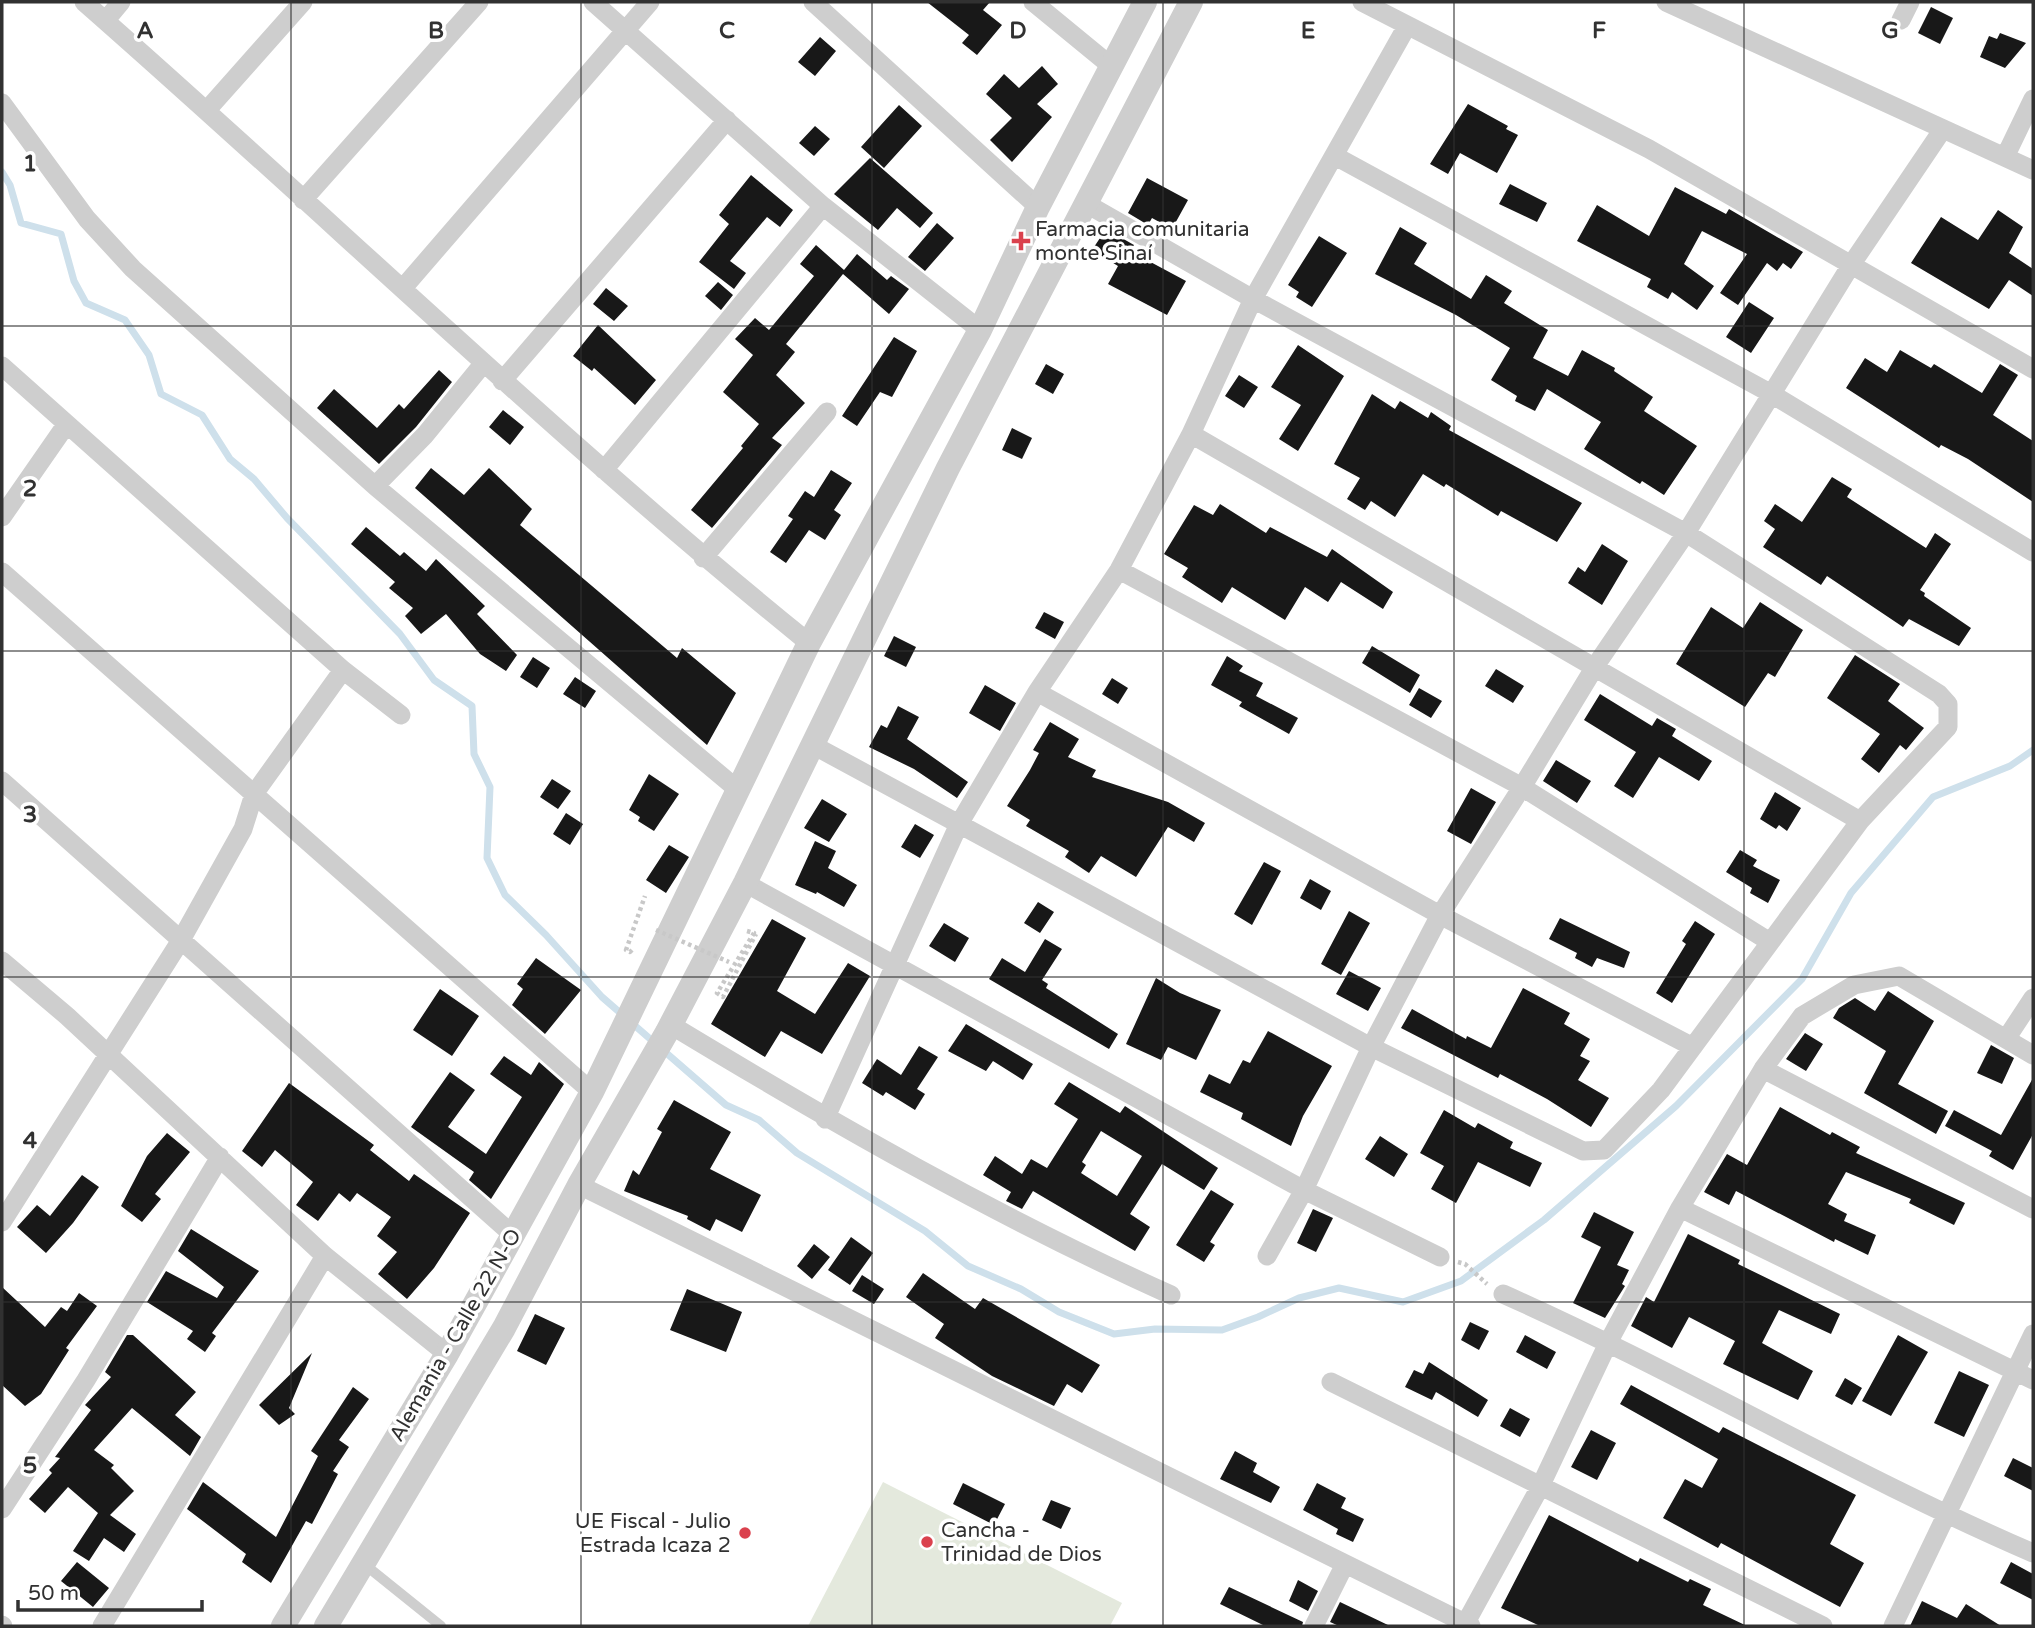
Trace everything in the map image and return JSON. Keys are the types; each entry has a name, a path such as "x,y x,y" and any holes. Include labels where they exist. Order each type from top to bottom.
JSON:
{"street":[{"path":"84,2 207,110 502,381 703,558 808,643"},
{"path":"106,20 121,2"},
{"path":"207,110 303,2"},
{"path":"303,200 478,2"},
{"path":"593,2 823,206 980,330"},
{"path":"403,288 650,2"},
{"path":"813,2 1038,206"},
{"path":"1033,2 1111,66"},
{"name":"Alemania - Calle 22 N-O","path":"283,1626 447,1354 592,1092 737,789 770,727 808,643 980,330 1038,206 1145,2"},
{"name":"Alemania - Calle 22 N-O","path":"326,1626 503,1328 579,1185 669,1029 745,883 811,744 1084,203 1191,2"},
{"path":"1362,2 1649,149 2033,369"},
{"path":"1666,2 2033,170"},
{"path":"1900,20 1910,2"},
{"path":"825,1119 959,824 1037,692 1119,570 1191,433 1253,299 1407,26"},
{"path":"2005,157 2033,99"},
{"path":"2,103 87,219 133,269 375,486 737,789"},
{"path":"502,381 727,120"},
{"path":"1267,1256 1304,1190 1371,1047 1440,915 1596,665 1686,533 1851,265 1943,129"},
{"path":"1335,156 1770,393 2033,552"},
{"path":"811,744 1371,1047 1583,1151 1591,1152 1604,1150 1661,1090 1860,821 1948,727 1948,704 1938,694 1686,533 1253,299 1084,203"},
{"path":"604,470 823,206"},
{"path":"375,486 425,435 483,364"},
{"path":"2,366 343,670 401,715"},
{"path":"703,558 827,412"},
{"path":"2,517 66,425"},
{"path":"1191,433 1596,665 1860,821"},
{"path":"1119,570 1522,787 1770,942"},
{"path":"2,572 592,1092"},
{"path":"2,1222 181,940 243,830 254,794 343,670"},
{"path":"1037,692 1440,915 1693,1047"},
{"path":"2,782 513,1235"},
{"path":"745,883 1304,1190 1440,1257"},
{"path":"2,961 220,1157 325,1256 447,1354"},
{"path":"579,1185 1467,1625 1541,1487 1609,1341 1680,1208 1763,1069 1802,1016 1854,985 1899,976 2033,1055"},
{"path":"2006,1039 2033,998"},
{"path":"669,1029 825,1119 1063,1246 1171,1295"},
{"path":"1763,1069 2033,1209"},
{"path":"2,1509 86,1380 220,1157"},
{"path":"1680,1208 2033,1380"},
{"path":"102,1626 325,1256"},
{"path":"1496,1290 1609,1341 1945,1515 2033,1553"},
{"path":"1893,1626 2033,1334"},
{"path":"1331,1382 1823,1626"},
{"path":"1314,1626 1345,1564"}],"lane":[{"path":"364,1564 441,1626"}],"path":[{"path":"656,930 729,962 748,930 754,933 717,993 723,997 756,934"},
{"path":"1465,1265 1496,1290"}],"shaded area":[{"name":"Cancha - Trinidad de Dios","path":"883,1482 1122,1603 1110,1626 808,1626"}],"building":[{"path":"927,2 990,2 983,10 1002,25 977,55 962,43 969,35"},
{"path":"1931,7 1953,18 1940,44 1918,33"},
{"path":"2000,33 2026,43 2005,68 1980,57 1989,36 1997,39"},
{"path":"820,37 836,51 815,76 798,62"},
{"path":"1042,66 1058,84 1037,104 1052,117 1012,162 990,140 1012,118 986,94 1004,74 1019,88"},
{"path":"1468,104 1508,126 1506,129 1518,135 1497,173 1460,153 1448,174 1430,164"},
{"path":"899,105 922,126 884,168 861,147"},
{"path":"815,126 830,139 814,156 799,143"},
{"path":"870,158 933,213 920,228 897,208 878,230 834,194"},
{"path":"751,175 793,210 780,227 767,217 730,261 746,273 734,289 699,262 729,224 719,215"},
{"path":"1147,178 1188,200 1172,229 1152,218 1148,225 1128,213"},
{"path":"1510,184 1547,203 1537,222 1499,204"},
{"path":"1675,187 1726,214 1729,209 1803,252 1791,269 1783,263 1777,271 1767,263 1738,305 1720,293 1747,254 1702,231 1684,264 1714,286 1697,310 1672,292 1668,299 1647,287 1651,279 1577,241 1597,205 1649,236"},
{"path":"1998,210 2023,227 2009,253 2033,269 2033,296 2009,280 1989,309 1911,263 1941,217 1978,240"},
{"path":"937,223 954,238 925,271 908,257"},
{"path":"1400,227 1427,243 1414,264 1471,299 1486,275 1512,291 1504,303 1548,330 1533,358 1568,376 1582,350 1615,368 1614,371 1653,397 1644,411 1697,446 1664,495 1642,481 1640,484 1584,449 1601,422 1547,389 1535,411 1515,401 1517,396 1491,380 1510,348 1456,315 1375,274"},
{"path":"1106,229 1134,245 1130,251 1186,281 1167,315 1108,284 1118,266 1092,250"},
{"path":"1319,236 1347,253 1312,307 1296,297 1299,292 1288,285"},
{"path":"816,245 844,270 857,254 887,280 891,276 909,289 889,314 843,274 786,344 795,352 776,375 805,403 772,438 782,445 712,528 691,510 743,448 741,446 759,424 723,392 753,355 735,339 755,318 769,330 814,276 800,264"},
{"path":"718,282 733,295 721,310 705,296"},
{"path":"606,288 628,306 614,321 593,304"},
{"path":"1749,302 1774,318 1751,353 1726,337"},
{"path":"598,325 656,380 635,405 594,368 592,371 573,356"},
{"path":"894,337 917,351 892,397 880,392 857,426 842,416"},
{"path":"1298,345 1344,376 1298,451 1279,439 1301,405 1271,387"},
{"path":"1900,350 1931,368 1934,364 1982,393 2000,364 2018,375 1993,415 2033,441 2033,502 1968,459 1941,445 1939,448 1846,388 1865,358 1887,372"},
{"path":"1046,364 1064,374 1053,394 1035,384"},
{"path":"439,370 452,382 416,427 379,464 317,408 334,389 377,428 399,404 404,409"},
{"path":"1239,375 1258,387 1244,408 1225,396"},
{"path":"1372,394 1395,409 1400,401 1428,418 1431,412 1451,426 1449,430 1582,503 1557,542 1501,511 1498,516 1446,484 1444,487 1423,474 1395,517 1371,501 1365,510 1347,499 1360,478 1334,464"},
{"path":"503,410 524,427 510,445 489,427"},
{"path":"1012,428 1032,438 1022,459 1002,450"},
{"path":"431,468 464,495 489,468 532,509 520,525 677,658 682,648 736,693 707,745 415,488"},
{"path":"831,470 852,483 834,510 841,515 825,540 809,530 786,563 770,552 793,519 788,516 805,491 814,497"},
{"path":"1832,477 1852,489 1847,497 1926,548 1935,533 1951,544 1920,590 1925,593 1924,596 1971,628 1959,646 1909,619 1903,627 1827,576 1821,585 1763,547 1775,529 1764,521 1775,504 1802,522"},
{"path":"1220,504 1266,533 1270,527 1327,557 1332,549 1393,592 1383,609 1341,582 1328,602 1305,587 1285,620 1232,587 1222,603 1182,577 1188,568 1164,554 1194,505 1213,515"},
{"path":"366,527 400,556 404,552 426,571 436,559 485,606 477,614 517,655 506,671 480,654 446,614 421,634 405,616 413,608 389,588 395,582 351,544"},
{"path":"1602,544 1628,561 1602,605 1568,583 1578,567 1585,572"},
{"path":"1760,602 1803,630 1775,677 1768,673 1745,707 1676,664 1711,607 1743,628"},
{"path":"1044,612 1064,622 1055,639 1035,628"},
{"path":"894,636 916,647 906,667 884,656"},
{"path":"1372,646 1420,675 1410,693 1362,663"},
{"path":"1855,655 1900,684 1888,701 1924,728 1906,750 1900,745 1879,773 1861,759 1880,734 1827,698"},
{"path":"1227,656 1243,666 1239,671 1263,683 1256,696 1298,718 1289,734 1239,706 1242,702 1211,685"},
{"path":"533,657 550,668 537,688 520,677"},
{"path":"1496,669 1524,686 1513,703 1485,686"},
{"path":"575,677 596,691 585,708 563,694"},
{"path":"1112,678 1128,688 1118,704 1102,694"},
{"path":"985,685 1016,703 1000,731 969,713"},
{"path":"1419,688 1442,701 1431,718 1409,705"},
{"path":"1600,694 1652,726 1657,718 1676,729 1672,736 1712,761 1699,781 1659,757 1633,798 1614,786 1636,752 1584,720"},
{"path":"898,706 919,717 907,739 968,782 957,798 914,769 869,747 881,725 887,728"},
{"path":"1050,722 1079,739 1068,757 1096,770 1092,777 1168,802 1205,823 1194,842 1168,827 1136,877 1101,856 1089,873 1065,857 1069,851 1026,826 1030,820 1007,806 1039,753 1033,750"},
{"path":"1556,760 1591,781 1577,803 1543,781"},
{"path":"649,774 679,794 654,831 638,821 640,817 629,810"},
{"path":"552,779 571,791 558,809 540,797"},
{"path":"1471,788 1496,802 1471,844 1447,831"},
{"path":"1775,792 1801,808 1787,831 1779,825 1776,829 1760,819"},
{"path":"822,799 847,814 829,842 804,828"},
{"path":"566,813 583,824 570,845 553,834"},
{"path":"915,824 934,835 920,858 901,847"},
{"path":"815,841 836,851 828,868 857,885 844,907 817,892 816,894 795,885"},
{"path":"669,845 689,857 666,893 646,880"},
{"path":"1740,850 1757,860 1753,866 1780,880 1768,903 1750,893 1752,888 1726,872"},
{"path":"1264,862 1281,871 1252,925 1234,914"},
{"path":"1310,879 1331,891 1321,910 1300,898"},
{"path":"1038,902 1054,912 1040,933 1024,923"},
{"path":"1349,911 1370,923 1341,975 1321,964"},
{"path":"1560,918 1630,952 1624,968 1597,958 1592,967 1575,958 1577,953 1549,939"},
{"path":"772,919 806,938 777,991 815,1014 848,963 870,976 822,1054 781,1031 765,1057 711,1024"},
{"path":"1695,921 1715,934 1672,1003 1656,993 1686,944 1682,941"},
{"path":"944,923 969,938 955,962 929,946"},
{"path":"1045,939 1062,949 1042,980 1048,984 1046,988 1118,1034 1109,1049 989,979 1002,958 1025,972"},
{"path":"536,958 581,990 545,1034 512,1005 523,989 517,984"},
{"path":"1349,971 1381,988 1368,1011 1336,994"},
{"path":"1156,978 1180,993 1221,1010 1196,1060 1168,1047 1161,1060 1126,1044"},
{"path":"1523,988 1570,1013 1564,1024 1590,1039 1580,1056 1590,1061 1578,1080 1609,1098 1591,1127 1500,1074 1498,1078 1401,1028 1412,1009 1466,1039 1467,1036 1491,1048"},
{"path":"440,989 479,1016 452,1056 413,1030"},
{"path":"1888,991 1934,1021 1898,1084 1948,1111 1936,1134 1864,1093 1886,1051 1833,1018 1839,1008 1855,998 1875,1011"},
{"path":"966,1024 1033,1064 1023,1080 993,1061 986,1071 948,1051"},
{"path":"1268,1031 1332,1066 1303,1116 1291,1146 1241,1119 1243,1113 1200,1092 1209,1074 1230,1084 1243,1060 1250,1063"},
{"path":"1805,1033 1823,1044 1806,1071 1786,1059"},
{"path":"1991,1045 2014,1058 2002,1084 1977,1073"},
{"path":"919,1046 938,1057 917,1089 925,1094 915,1110 886,1092 883,1096 862,1083 877,1059 901,1075"},
{"path":"504,1056 531,1075 539,1062 564,1084 491,1199 469,1180 474,1172 411,1127 450,1072 475,1090 448,1127 486,1154 522,1097 490,1074"},
{"path":"2033,1078 2033,1134 2013,1170 1989,1156 1992,1151 1945,1126 1954,1110 2001,1135"},
{"path":"1069,1082 1120,1113 1125,1106 1218,1168 1204,1190 1162,1164 1130,1214 1150,1227 1135,1251 1033,1191 1022,1209 1006,1201 1011,1192 983,1175 995,1156 1022,1174 1031,1159 1047,1168 1078,1119 1054,1104","holes":["1101,1131 1142,1156 1117,1196 1081,1173 1086,1165 1082,1162"]},
{"path":"289,1083 374,1145 370,1150 409,1181 414,1174 470,1213 434,1268 407,1299 378,1274 397,1252 377,1236 391,1217 357,1193 350,1202 339,1193 318,1221 296,1205 313,1182 275,1150 262,1167 242,1151"},
{"path":"674,1100 731,1132 710,1169 761,1195 742,1232 716,1219 710,1231 687,1219 688,1216 624,1191 633,1170 639,1175 662,1132 657,1129"},
{"path":"1780,1107 1830,1135 1832,1132 1860,1147 1856,1153 1965,1203 1954,1225 1909,1203 1911,1199 1846,1172 1828,1204 1847,1214 1844,1221 1876,1235 1868,1255 1835,1239 1834,1242 1736,1191 1729,1205 1704,1192 1727,1154 1747,1165"},
{"path":"1444,1110 1475,1128 1478,1123 1513,1142 1510,1148 1542,1163 1530,1187 1478,1162 1456,1203 1431,1189 1444,1166 1420,1153"},
{"path":"167,1133 190,1152 155,1194 161,1199 142,1222 121,1206 147,1156"},
{"path":"1380,1136 1408,1154 1394,1177 1365,1159"},
{"path":"82,1175 99,1187 73,1223 46,1253 17,1227 37,1205 50,1216"},
{"path":"1211,1190 1234,1204 1210,1242 1215,1245 1204,1262 1176,1245"},
{"path":"1313,1209 1333,1218 1316,1252 1297,1243"},
{"path":"1594,1212 1634,1232 1617,1265 1629,1270 1622,1284 1625,1286 1605,1318 1573,1303 1601,1247 1581,1237"},
{"path":"191,1229 259,1271 212,1333 216,1336 205,1352 187,1339 193,1331 147,1302 166,1271 217,1298 224,1287 178,1251"},
{"path":"1688,1234 1740,1260 1738,1264 1840,1314 1831,1334 1779,1310 1762,1343 1813,1371 1798,1400 1723,1364 1735,1341 1689,1317 1672,1348 1631,1326 1646,1297 1654,1302"},
{"path":"851,1237 873,1253 850,1285 828,1270"},
{"path":"814,1244 830,1257 812,1279 797,1266"},
{"path":"923,1273 975,1309 983,1298 1100,1365 1082,1393 1067,1384 1054,1406 992,1376 935,1338 944,1324 906,1297"},
{"path":"862,1275 884,1289 874,1304 852,1291"},
{"path":"2,1287 45,1327 61,1307 67,1311 79,1293 97,1306 66,1348 69,1350 41,1394 25,1406 2,1385"},
{"path":"687,1289 742,1312 726,1352 670,1330"},
{"path":"535,1314 565,1328 546,1365 517,1351"},
{"path":"1470,1322 1489,1331 1479,1350 1461,1340"},
{"path":"127,1335 133,1335 196,1392 175,1415 201,1437 190,1456 132,1408 94,1450 114,1465 111,1468 134,1491 110,1515 136,1534 124,1552 104,1538 89,1561 73,1551 98,1513 68,1487 45,1513 29,1499 52,1473 49,1470 60,1458 55,1457 91,1410 85,1405 111,1377 105,1372"},
{"path":"1525,1335 1556,1352 1547,1369 1516,1352"},
{"path":"1898,1335 1928,1352 1891,1416 1862,1401"},
{"path":"312,1353 289,1408 295,1414 279,1425 259,1405"},
{"path":"1429,1362 1488,1400 1478,1417 1436,1392 1432,1400 1405,1387 1414,1370 1423,1374"},
{"path":"1959,1371 1989,1385 1964,1437 1934,1423"},
{"path":"1845,1378 1862,1388 1852,1405 1835,1396"},
{"path":"1631,1385 1719,1433 1723,1427 1856,1495 1830,1544 1864,1563 1840,1607 1721,1543 1718,1548 1663,1518 1685,1479 1702,1488 1718,1459 1620,1404"},
{"path":"353,1387 369,1399 339,1440 349,1447 333,1471 338,1474 312,1524 306,1521 271,1583 242,1562 246,1554 187,1509 203,1482 276,1537 318,1456 311,1451"},
{"path":"1510,1408 1530,1419 1520,1437 1500,1426"},
{"path":"1591,1430 1616,1443 1597,1480 1571,1467"},
{"path":"1235,1451 1257,1463 1253,1472 1280,1487 1271,1503 1220,1479"},
{"path":"2013,1458 2033,1468 2033,1491 2004,1476"},
{"path":"963,1483 1005,1504 994,1525 953,1504"},
{"path":"1317,1483 1346,1498 1341,1508 1364,1519 1353,1542 1336,1534 1338,1529 1303,1510"},
{"path":"1051,1500 1071,1508 1061,1529 1042,1520"},
{"path":"1549,1515 1638,1562 1640,1558 1688,1582 1690,1579 1711,1589 1703,1605 1747,1626 1540,1626 1501,1608"},
{"path":"77,1562 109,1588 93,1607 61,1581"},
{"path":"2011,1562 2033,1574 2033,1600 2000,1583"},
{"path":"1298,1580 1318,1591 1308,1611 1289,1601"},
{"path":"1229,1587 1303,1622 1302,1626 1265,1626 1220,1604"},
{"path":"1922,1601 1957,1618 1966,1604 2001,1626 1910,1626"},
{"path":"1340,1602 1390,1626 1339,1626 1330,1622"}],"waterway":[{"path":"2,172 10,185 21,223 61,234 74,281 86,303 125,320 149,355 161,394 202,415 230,459 254,479 287,518 400,634 434,680 472,706 474,754 490,787 487,858 505,895 546,935 602,997 726,1105 759,1120 797,1153 925,1231 968,1266 1021,1289 1059,1312 1114,1334 1155,1329 1222,1330 1299,1298 1339,1288 1403,1302 1461,1281 1544,1220 1676,1106 1802,979 1851,893 1933,797 2010,766 2033,750"}],"place":[{"name":"Farmacia comunitaria monte Sinaí","path":"1021,241"},
{"name":"UE Fiscal - Julio Estrada Icaza 2","path":"745,1533"},
{"name":"Cancha - Trinidad de Dios","path":"927,1542"}]}
